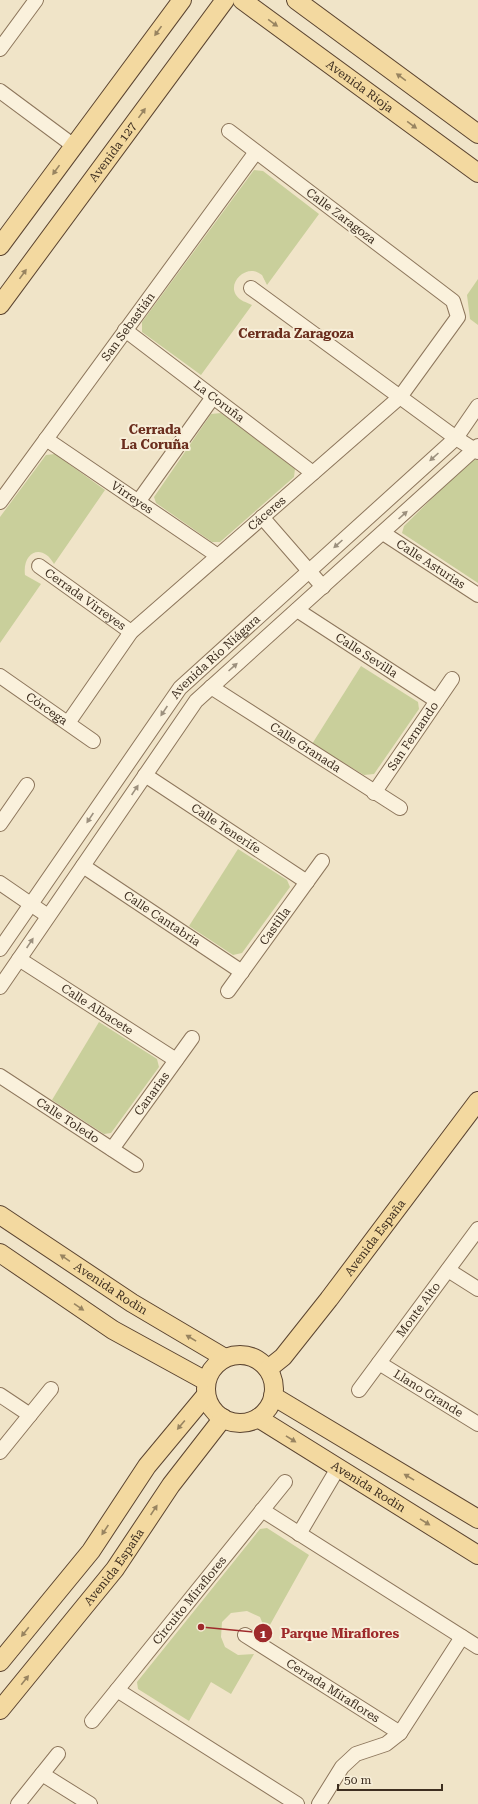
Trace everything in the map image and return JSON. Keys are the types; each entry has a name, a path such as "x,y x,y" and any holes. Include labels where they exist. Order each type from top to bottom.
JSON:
{"main road":[{"path":"0,246 182,0"},
{"name":"Avenida 127","path":"0,305 226,0"},
{"name":"Avenida Rioja","path":"242,0 478,173"},
{"path":"296,0 478,134"},
{"name":"Avenida España","path":"268,1369 283,1357 329,1299 478,1101"},
{"name":"Avenida Rodin","path":"0,1215 132,1303 225,1358"},
{"path":"0,1253 113,1330 206,1388 209,1404 215,1412 223,1418 231,1422 240,1423 258,1418 268,1408 273,1396 273,1382 268,1369 261,1362 249,1356 234,1356 225,1358 216,1364 210,1372 206,1388 147,1466 91,1551 0,1662"},
{"path":"273,1396 478,1519"},
{"name":"Avenida España","path":"0,1710 115,1570 171,1485 223,1418"},
{"name":"Avenida Rodin","path":"258,1418 478,1555"}],"street":[{"path":"0,49 36,0"},
{"path":"0,91 74,146"},
{"name":"Calle Zaragoza","path":"229,132 453,301"},
{"name":"San Sebastián","path":"0,502 256,152"},
{"path":"251,288 456,438 477,449"},
{"name":"Cáceres","path":"68,723 131,632 400,397 458,316 453,301"},
{"name":"La Coruña","path":"125,330 313,473"},
{"path":"138,502 213,397"},
{"name":"Avenida Río Niágara","path":"0,949 180,688 456,438 478,406"},
{"name":"Virreyes","path":"46,439 218,556"},
{"name":"Avenida Río Niágara","path":"0,987 196,701 477,449"},
{"path":"262,517 322,587"},
{"name":"Calle Asturias","path":"383,533 478,596"},
{"name":"Cerrada Virreyes","path":"39,566 131,632"},
{"name":"Calle Sevilla","path":"297,610 437,701"},
{"name":"Córcega","path":"0,676 93,741"},
{"name":"San Fernando","path":"374,793 452,679"},
{"name":"Calle Granada","path":"211,687 374,793 400,808"},
{"name":"Calle Tenerife","path":"145,775 307,882"},
{"path":"3,815 27,785"},
{"name":"Castilla","path":"228,991 322,861"},
{"name":"Calle Cantabria","path":"83,866 242,972"},
{"path":"0,883 48,916"},
{"name":"Calle Albacete","path":"19,958 176,1060"},
{"name":"Canarias","path":"112,1149 192,1038"},
{"name":"Calle Toledo","path":"0,1076 136,1165"},
{"name":"Monte Alto","path":"359,1390 478,1230"},
{"path":"448,1270 478,1288"},
{"name":"Llano Grande","path":"379,1363 478,1424"},
{"path":"0,1452 51,1389"},
{"path":"0,1395 30,1415"},
{"path":"299,1534 338,1468"},
{"name":"Circuito Miraflores","path":"92,1721 285,1482"},
{"path":"262,1510 478,1647"},
{"name":"Cerrada Miraflores","path":"245,1635 400,1733"},
{"path":"319,1804 342,1767 356,1754 386,1744 400,1733 462,1637"},
{"path":"117,1690 297,1804"},
{"path":"18,1804 58,1754"},
{"path":"42,1774 90,1804"}],"green space":[{"path":"254,170 263,171 319,214 267,285 262,275 254,271 244,273 237,278 234,286 236,295 241,300 252,305 201,375 142,332 142,322"},
{"path":"478,279 478,325 470,319 467,295"},
{"path":"221,413 295,469 294,477 220,542 212,542 156,503 154,497 211,414"},
{"path":"55,454 105,490 54,564 44,553 39,552 30,555 25,567 25,575 41,584 0,643 0,517 46,455"},
{"path":"471,460 478,460 478,583 402,533 404,526"},
{"path":"361,666 418,702 419,709 374,774 364,775 312,744"},
{"path":"238,849 287,880 290,887 242,953 233,955 189,926"},
{"path":"99,1022 157,1059 159,1067 111,1133 104,1134 52,1100"},
{"path":"267,1528 309,1555 266,1632 260,1617 247,1611 231,1613 222,1622 221,1637 225,1647 238,1655 254,1654 231,1694 211,1682 189,1721 138,1689 137,1682 260,1529"}],"place":[{"name":"Parque Miraflores","path":"201,1627"}],"district":[{"name":"Cerrada Zaragoza","path":"296,333"},
{"name":"Cerrada La Coruña","path":"155,436"}]}
